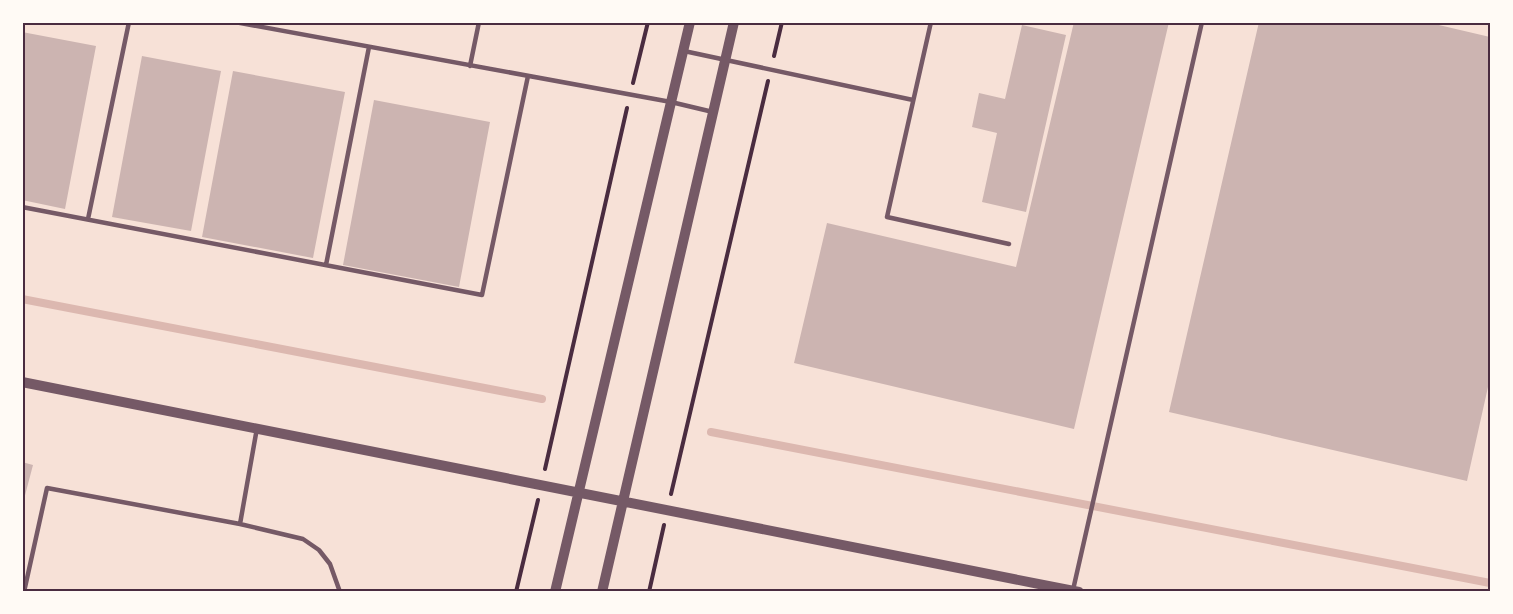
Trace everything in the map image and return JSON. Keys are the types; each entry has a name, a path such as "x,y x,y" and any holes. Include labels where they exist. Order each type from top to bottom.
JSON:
{"street":[{"path":"555,591 690,22"},
{"path":"602,591 734,22"},
{"path":"22,382 1076,591"}],"lane":[{"path":"88,219 129,22"},
{"path":"235,22 671,102 713,112"},
{"path":"470,66 478,22"},
{"path":"931,22 887,217 1009,244"},
{"path":"1076,591 1083,542 1202,22"},
{"path":"326,265 369,47"},
{"path":"683,51 913,100"},
{"path":"22,207 482,295 528,76"},
{"path":"240,524 257,428"},
{"path":"24,591 47,488 240,524 303,539 319,550 330,564 340,591"}],"path":[{"path":"516,591 648,22"},
{"path":"649,591 782,22"}],"building":[{"path":"1074,22 1169,22 1074,429 794,363 827,223 1016,267"},
{"path":"1259,22 1426,22 1490,37 1490,378 1467,481 1169,412"},
{"path":"1022,25 1066,35 1026,212 982,202 997,133 972,127 979,93 1005,99"},
{"path":"22,32 96,46 65,209 22,200"},
{"path":"142,56 221,71 191,231 112,217"},
{"path":"233,71 345,92 313,258 202,237"},
{"path":"374,100 490,122 459,287 343,265"},
{"path":"22,462 33,465 23,503 22,503"}],"waterway":[{"path":"22,299 542,399"},
{"path":"711,432 1490,583"}]}
